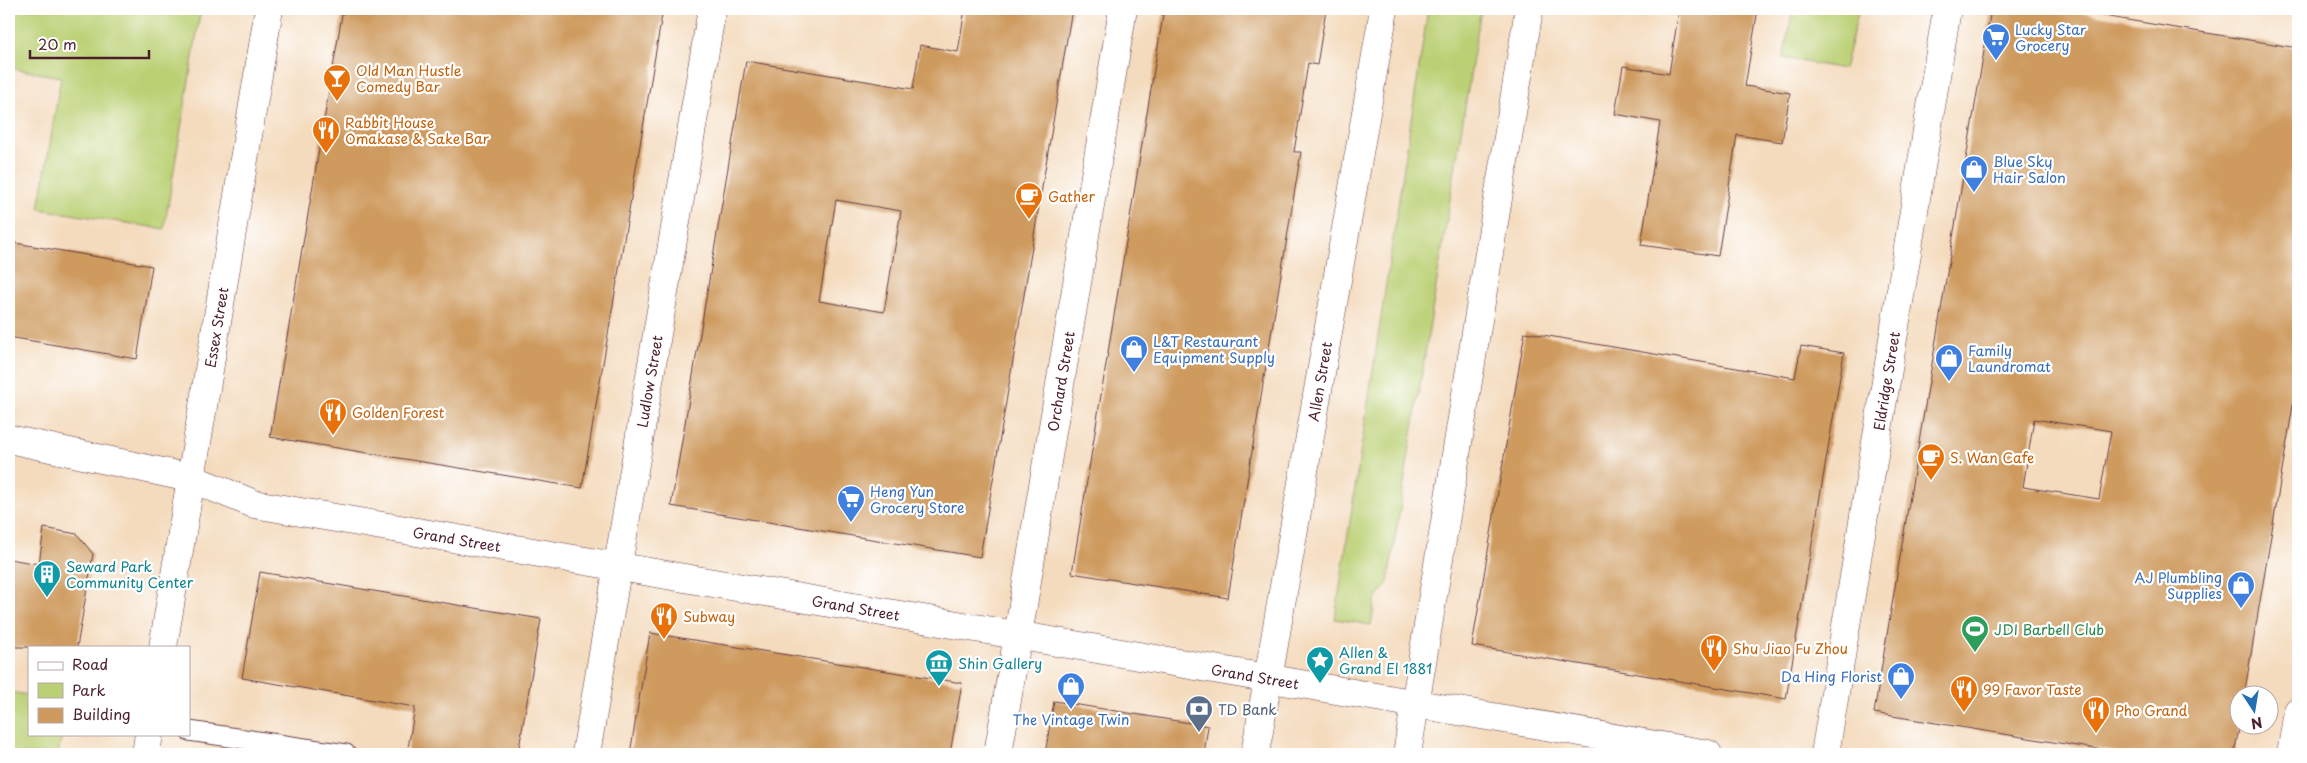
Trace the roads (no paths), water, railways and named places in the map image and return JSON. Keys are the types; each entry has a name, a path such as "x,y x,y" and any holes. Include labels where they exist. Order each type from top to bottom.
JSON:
{"main road":[{"name":"Essex Street","path":"163,646 270,9"},
{"name":"Ludlow Street","path":"586,754 616,567 712,9"},
{"name":"Orchard Street","path":"998,754 1123,9"},
{"name":"Allen Street","path":"1255,754 1384,9"},
{"path":"1407,754 1529,9"},
{"name":"Eldridge Street","path":"1825,754 1947,9"},
{"name":"Grand Street","path":"9,439 190,478 254,504 1708,754"},
{"path":"2292,754 2298,711"},
{"path":"146,754 149,736"}],"lane":[{"path":"190,731 346,754"}],"place":[{"name":"Lucky Star Grocery","path":"1996,61"},
{"name":"Old Man Hustle Comedy Bar","path":"337,102"},
{"name":"Rabbit House Omakase & Sake Bar","path":"326,154"},
{"name":"Blue Sky Hair Salon","path":"1974,193"},
{"name":"Gather","path":"1029,220"},
{"name":"L&T Restaurant Equipment Supply","path":"1134,373"},
{"name":"Family Laundromat","path":"1949,382"},
{"name":"Golden Forest","path":"333,436"},
{"name":"S. Wan Cafe","path":"1931,481"},
{"name":"Heng Yun Grocery Store","path":"851,523"},
{"name":"Seward Park Community Center","path":"47,598"},
{"name":"AJ Plumbling Supplies","path":"2241,609"},
{"name":"Subway","path":"664,640"},
{"name":"JDI Barbell Club","path":"1975,653"},
{"name":"Shu Jiao Fu Zhou","path":"1714,672"},
{"name":"Allen & Grand El 1881","path":"1320,684"},
{"name":"Shin Gallery","path":"939,687"},
{"name":"Da Hing Florist","path":"1901,700"},
{"name":"The Vintage Twin","path":"1071,710"},
{"name":"99 Favor Taste","path":"1964,713"},
{"name":"TD Bank","path":"1199,733"},
{"name":"Pho Grand","path":"2096,734"}]}
